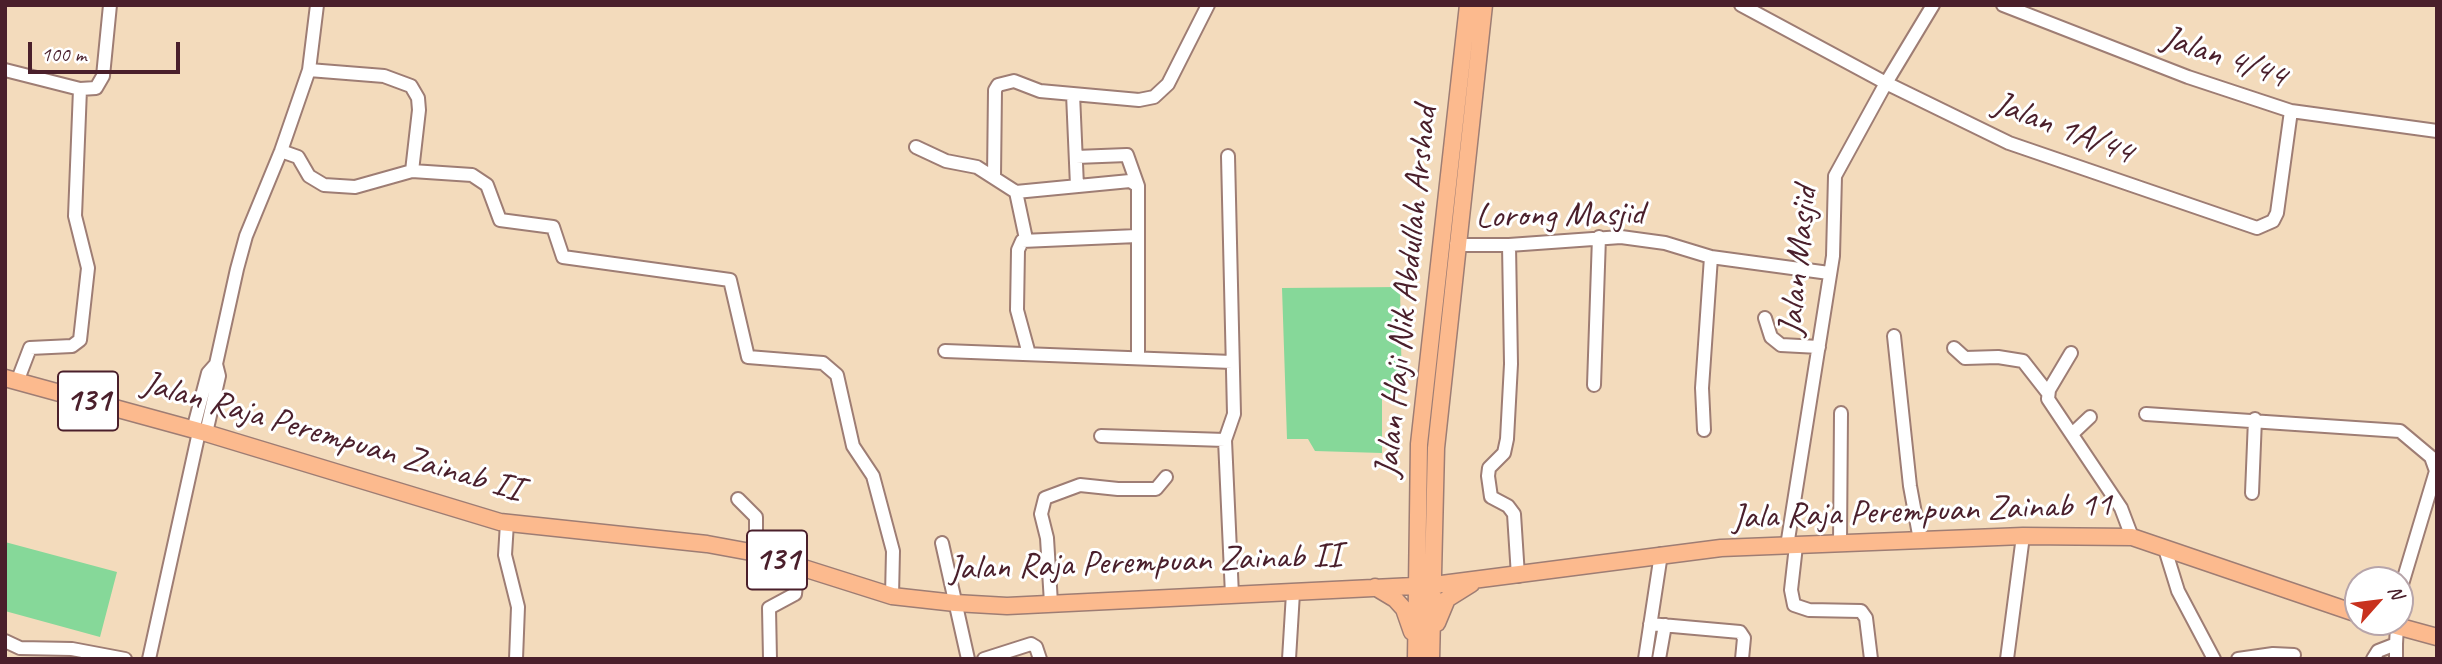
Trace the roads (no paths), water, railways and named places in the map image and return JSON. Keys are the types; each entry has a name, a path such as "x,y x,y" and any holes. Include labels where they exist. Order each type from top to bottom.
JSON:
{"main road":[{"name":"Jalan Haji Nik Abdullah Arshad","path":"1426,585 1417,486 1423,400 1468,5"},
{"name":"Jalan Haji Nik Abdullah Arshad","path":"1426,585 1436,448 1483,5"},
{"name":"Jalan Raja Perempuan Zainab II","path":"11,380 199,432 506,523 644,536 756,553 892,596 955,603 1051,603 1293,593 1476,581"},
{"name":"Jala Raja Perempuan Zainab 11","path":"1476,581 1661,554 2023,536 2132,537 2344,609"},
{"path":"1431,650 1447,599 1476,581"},
{"path":"1426,585 1431,650"},
{"path":"1416,654 1426,585"},
{"path":"1374,586 1395,599 1404,609 1416,654"},
{"path":"2414,631 2437,637"}],"street":[{"path":"5,70 80,89 96,88 103,76 110,5"},
{"path":"149,659 199,432 208,373 216,364 246,236 281,152 309,70 317,5"},
{"path":"994,177 995,90 998,85 1017,82 1037,91 1139,100 1162,92 1208,5"},
{"name":"Jalan 1A/44","path":"1741,5 1886,83 2009,143 2257,228 2267,226 2277,213 2291,111"},
{"name":"Jalan Masjid","path":"1871,659 1866,618 1861,611 1809,610 1794,605 1791,590 1791,546 1829,273 1835,176 1933,5"},
{"name":"Jalan 4/44","path":"2003,5 2188,77 2291,111 2437,131"},
{"path":"309,70 384,76 411,86 418,98 419,110 412,172"},
{"path":"11,380 30,348 72,346 80,340 88,268 75,216 80,89"},
{"path":"1073,94 1077,186"},
{"path":"916,146 946,161 978,167 1016,192 1130,181 1138,186"},
{"path":"281,152 298,157 309,176 324,185 355,187 412,172 480,178 487,185 496,216 503,221 550,225 555,231 563,257 730,280 748,357 829,366 837,375 854,448 873,476 894,553 892,596"},
{"path":"1076,156 1127,155 1138,186 1138,357"},
{"path":"1228,156 1234,414 1226,440 1232,595"},
{"path":"1016,192 1026,239 1018,250 1017,310 1029,354"},
{"path":"1026,239 1137,236"},
{"path":"1594,384 1598,237"},
{"name":"Lorong Masjid","path":"1456,245 1509,246 1598,237 1665,243 1711,257 1829,273"},
{"path":"1509,246 1511,364 1507,439 1504,453 1489,468 1488,476 1491,497 1512,509 1514,514 1518,576"},
{"path":"1704,430 1702,388 1711,257"},
{"path":"1765,318 1771,337 1780,345 1819,347"},
{"path":"1894,336 1910,486 1920,540"},
{"path":"1954,348 1965,358 1998,357 2023,361 2048,393 2050,401 2121,508 2132,537"},
{"path":"945,351 1232,362"},
{"path":"2048,393 2071,353"},
{"path":"1840,544 1841,413"},
{"path":"2146,414 2255,419 2400,431 2428,453 2436,466 2434,485 2408,566"},
{"path":"2072,434 2090,418"},
{"path":"2252,493 2255,419"},
{"path":"1101,436 1226,440"},
{"path":"1051,603 1046,538 1041,514 1045,498 1060,489 1080,485 1156,489 1166,477"},
{"path":"738,499 756,517 756,553"},
{"path":"2423,519 2437,521"},
{"path":"506,523 505,555 518,607 516,659"},
{"path":"2007,659 2023,536"},
{"path":"942,543 968,659"},
{"path":"2165,549 2178,591 2214,659"},
{"path":"1645,659 1661,554"},
{"path":"770,659 769,608 795,594 798,567"},
{"path":"1289,659 1293,593"},
{"path":"1650,624 1730,629 1740,632 1744,638 1742,659"},
{"path":"1659,659 1665,625"},
{"path":"2394,636 2396,659"},
{"path":"5,641 20,648 72,649 125,659"},
{"path":"2373,659 2378,650 2396,644"},
{"path":"984,659 1031,645 1037,647 1040,659"},
{"path":"2238,659 2273,653 2294,655"}]}
